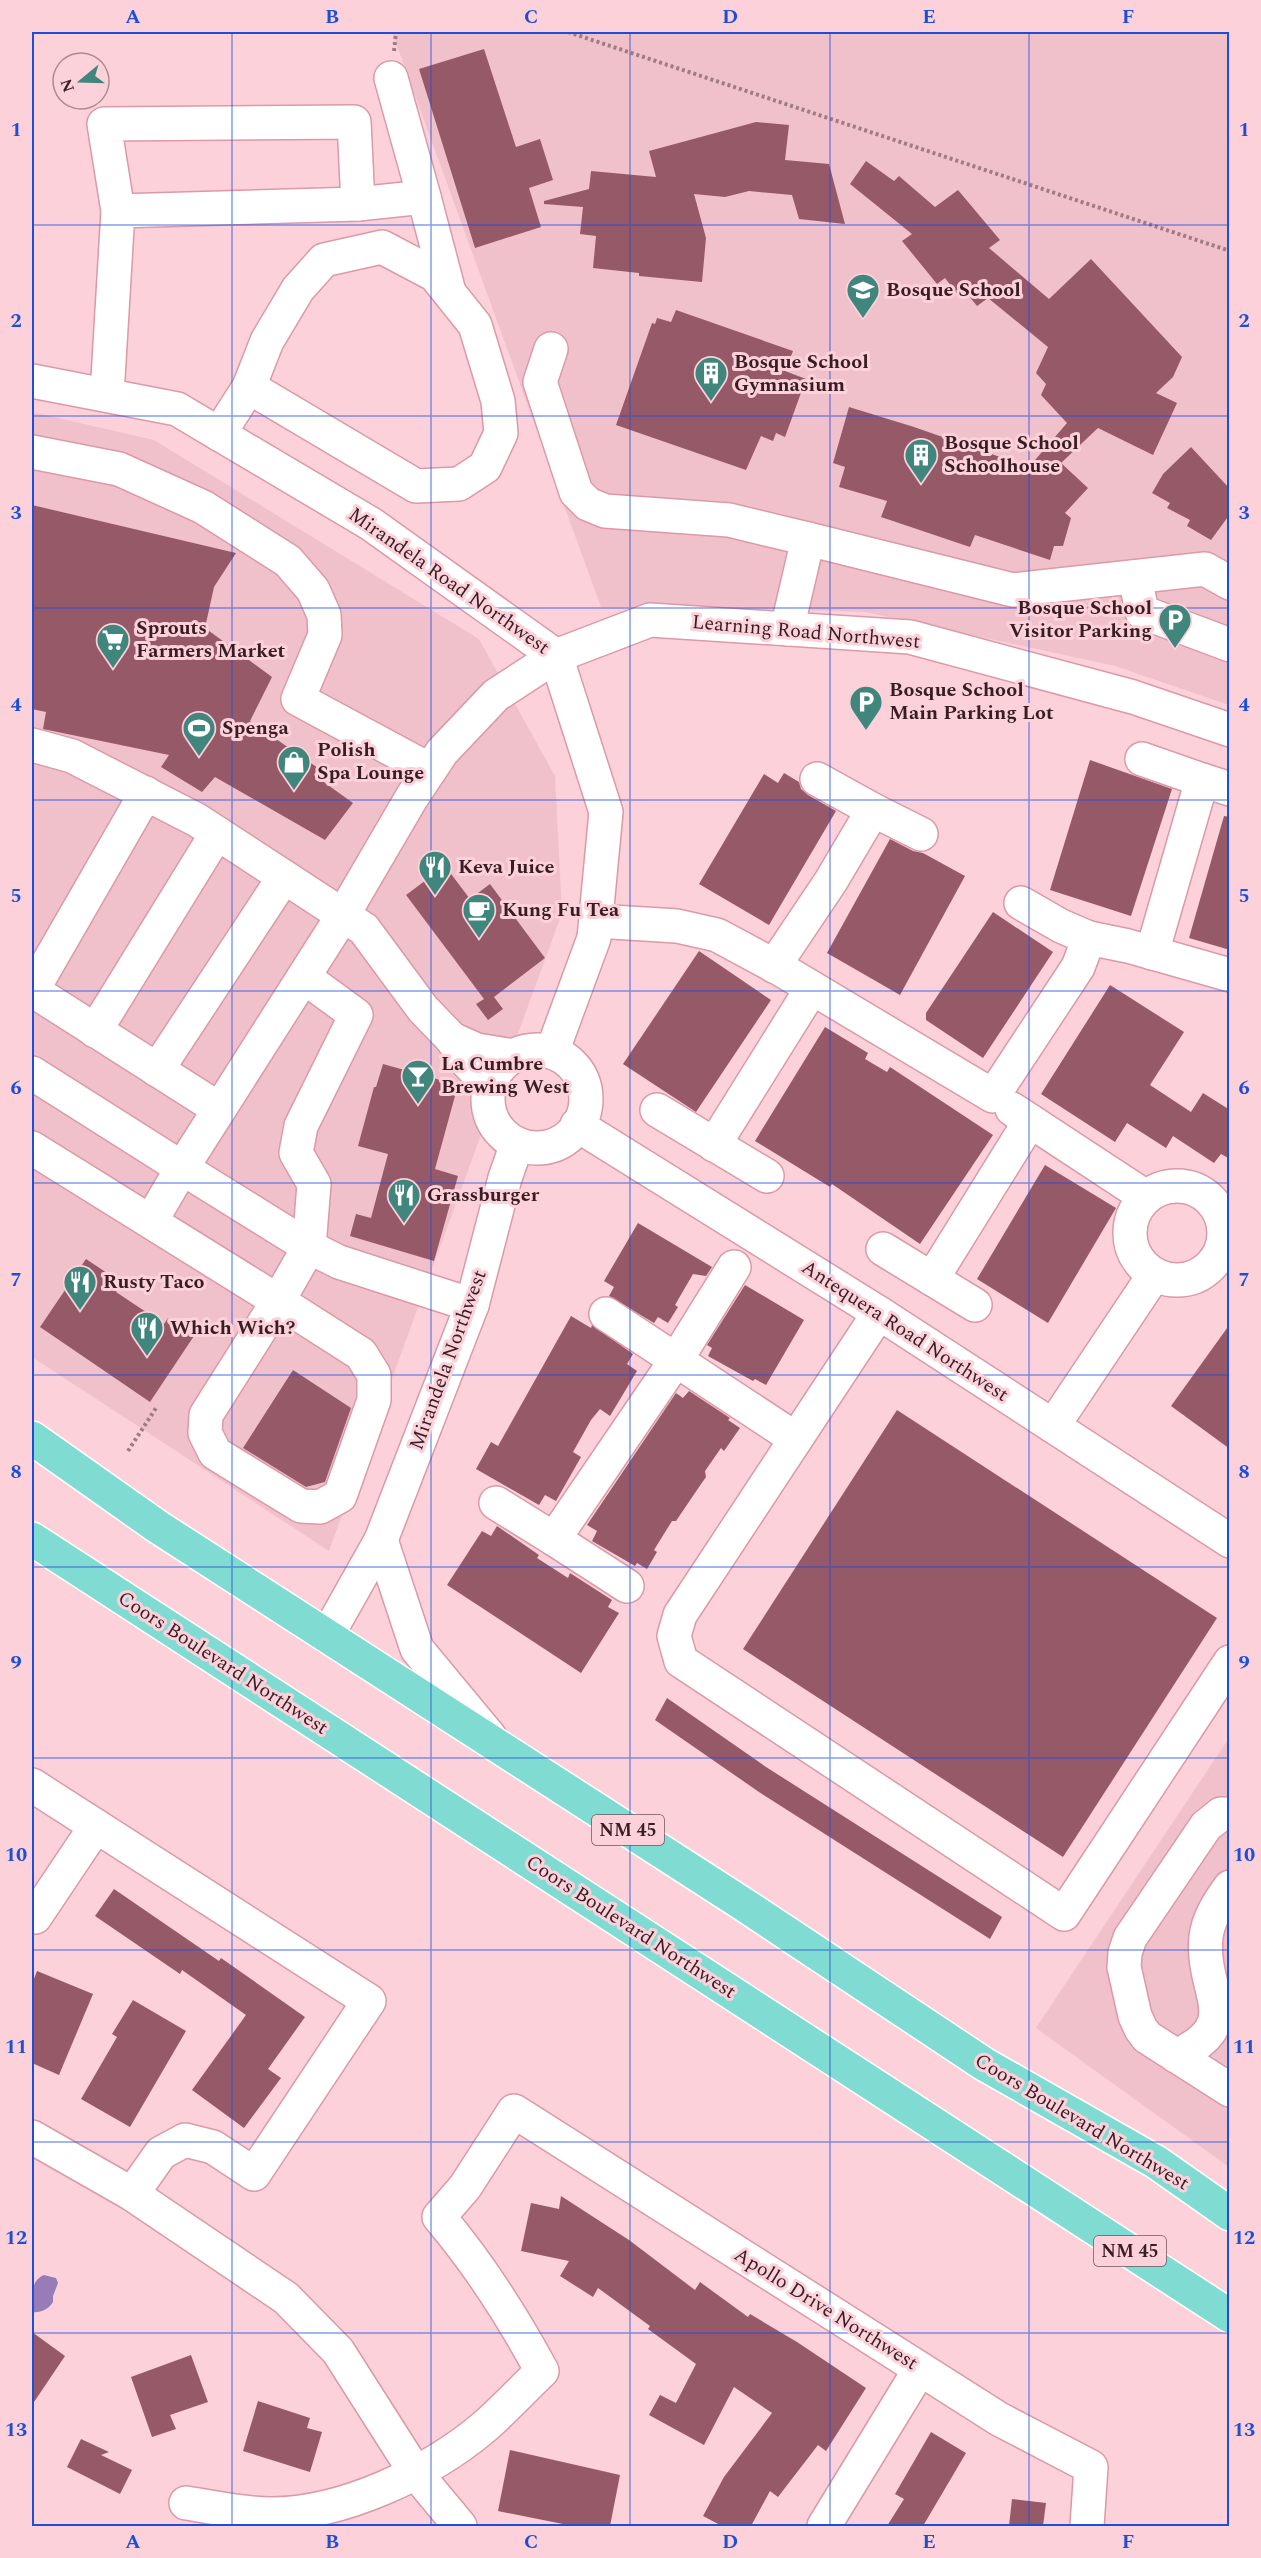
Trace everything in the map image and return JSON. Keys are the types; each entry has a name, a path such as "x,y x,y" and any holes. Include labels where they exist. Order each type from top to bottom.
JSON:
{"main road":[{"name":"Coors Boulevard Northwest","path":"32,1438 158,1527 744,1904 984,2064 1156,2162 1230,2214"},
{"name":"Coors Boulevard Northwest","path":"32,1539 1230,2316"}],"street":[{"path":"391,78 449,292"},
{"path":"106,395 118,212 104,124 354,122 358,204"},
{"path":"118,212 358,204 424,197"},
{"path":"219,434 249,387 267,341 298,289 324,260 382,247 435,275 475,325 498,401 501,433 485,467 459,484 416,486 249,387"},
{"path":"551,349 540,382 576,492 588,504 605,511 729,520 1013,590 1205,569 1230,583"},
{"name":"Mirandela Road Northwest","path":"32,381 177,409 371,524 556,656 606,812 594,938 552,1052"},
{"path":"32,452 119,469 203,507 288,561 313,590 324,615 325,635 298,699 430,770"},
{"path":"787,629 808,539"},
{"path":"1134,577 1142,612 1230,645"},
{"name":"Learning Road Northwest","path":"151,1221 219,1109 343,915 442,752 496,695 556,656 650,620 910,637 1133,697 1230,730"},
{"path":"32,745 72,756 146,793 217,833 364,928 423,1009 452,1039 467,1062 490,1086"},
{"path":"1142,759 1216,785 1152,953"},
{"path":"817,779 921,834"},
{"path":"146,793 32,990 219,1109"},
{"path":"774,966 831,881 873,810"},
{"path":"95,1031 217,833"},
{"path":"157,1070 284,877"},
{"path":"1021,903 1061,926 1089,938 1230,975"},
{"path":"596,921 677,926 717,935 812,988 993,1096 1146,1197"},
{"path":"993,1096 1078,967 1089,938"},
{"path":"32,1148 151,1221 278,1301 362,1354 374,1375 374,1400 340,1496 320,1507 301,1506 215,1453 205,1433 206,1415 278,1301 309,1247 314,1184 296,1154 301,1126 356,1015 304,977"},
{"path":"714,1145 812,988"},
{"path":"452,1039 477,1050 514,1056 536,1050 552,1052 576,1069 584,1086 586,1102 582,1119 567,1138 552,1146 535,1148 517,1144 503,1135 493,1121 488,1103 490,1086 497,1071 514,1056"},
{"path":"32,1073 309,1247 339,1262 472,1305"},
{"path":"657,1110 767,1176"},
{"path":"932,1279 1030,1121"},
{"name":"Antequera Road Northwest","path":"577,1125 879,1313 1230,1541"},
{"name":"Mirandela Northwest","path":"327,1635 381,1540 472,1305 505,1178 517,1144"},
{"path":"1174,1186 1189,1187 1203,1194 1214,1204 1221,1217 1226,1249 1207,1270 1195,1277 1181,1280 1167,1279 1154,1275 1142,1265 1134,1252 1130,1238 1131,1222 1137,1208 1146,1197 1160,1189 1174,1186"},
{"path":"883,1249 975,1305"},
{"path":"554,1539 676,1360 734,1267"},
{"path":"1053,1426 1154,1275"},
{"path":"879,1313 680,1615 674,1636 681,1661 1064,1914 1230,1662"},
{"path":"606,1314 796,1439"},
{"path":"496,1503 627,1586"},
{"path":"381,1540 417,1649 496,1746"},
{"path":"32,1785 369,2001 254,2174 213,2147 186,2140 161,2153 132,2194"},
{"path":"1230,1814 1221,1814 1206,1826 1130,1938 1125,1953 1124,1967 1135,2016 1141,2029 1148,2037 1230,2090"},
{"path":"35,1917 96,1826"},
{"path":"1176,2056 1196,2046 1214,2026 1217,2014 1206,1966 1206,1936 1213,1915 1230,1887"},
{"name":"Apollo Drive Northwest","path":"415,2472 483,2428 542,2371 510,2312 466,2249 439,2217 465,2187 514,2111 999,2419 1091,2467 1087,2526"},
{"path":"32,2138 132,2194 286,2298 338,2351 415,2472 460,2526"},
{"path":"824,2526 920,2369"},
{"path":"186,2503 270,2514 304,2511 350,2501 415,2472"}],"path":[{"path":"568,32 1230,251"},
{"path":"128,1451 156,1408"}],"shaded area":[{"name":"Bosque School","path":"392,32 1229,32 1229,705 1115,666 865,612 697,607 601,607"},
{"path":"32,412 154,440 479,639 555,776 562,913 329,1551 32,1357"},
{"path":"1229,1738 1229,2167 1036,2028"},
{"path":"44,2275 56,2278 58,2283 53,2302 44,2310 32,2312 34,2286 36,2281"}],"building":[{"path":"484,49 516,147 540,139 553,180 529,188 541,227 475,248 419,69"},
{"path":"756,122 789,125 785,160 829,164 845,224 799,219 792,195 749,191 725,197 694,194 706,238 702,282 639,276 639,273 593,268 596,236 580,234 583,207 544,204 544,201 589,189 591,171 656,177 649,151"},
{"path":"866,161 894,181 899,176 935,207 958,190 1000,240 989,248 1049,299 1091,259 1182,357 1173,377 1156,393 1177,403 1153,455 1098,428 1061,463 1088,488 1065,513 1071,518 1063,546 1054,546 1050,560 975,535 970,547 881,517 887,501 839,487 845,467 833,463 849,407 1029,467 1067,423 1041,395 1046,384 1036,373 1048,347 988,298 977,306 964,290 958,295 945,278 937,284 902,241 912,234 850,184"},
{"name":"Bosque School Gymnasium","path":"676,310 793,351 785,371 806,379 785,437 776,433 773,441 761,436 746,470 616,425 652,323 655,324 657,318 671,322"},
{"path":"1191,447 1230,489 1230,514 1211,540 1187,526 1190,520 1167,508 1170,503 1152,493 1163,474"},
{"name":"Sprouts Farmers Market","path":"32,505 236,553 214,587 205,628 272,677 250,721 318,768 314,775 353,803 325,840 215,777 202,792 161,767 169,755 43,729 46,712 32,709"},
{"path":"1090,760 1172,789 1131,916 1050,890"},
{"path":"784,773 799,782 801,789 808,795 836,811 769,925 699,884 764,774 778,783"},
{"path":"1224,816 1230,817 1230,950 1189,938"},
{"path":"890,839 913,851 923,853 965,876 900,995 827,953"},
{"path":"445,866 470,899 490,884 545,958 494,997 503,1009 488,1020 476,1004 484,999 406,895"},
{"path":"993,912 1053,952 983,1058 926,1020 926,1013"},
{"path":"699,951 771,1000 696,1112 623,1064"},
{"path":"1110,985 1184,1032 1150,1085 1191,1112 1203,1093 1230,1110 1230,1159 1221,1154 1214,1163 1173,1136 1166,1148 1127,1123 1115,1142 1041,1094"},
{"path":"825,1027 868,1053 865,1059 887,1072 890,1067 993,1135 920,1244 832,1184 830,1187 755,1141"},
{"path":"383,1064 458,1085 435,1169 458,1176 434,1261 350,1236 356,1214 371,1218 388,1154 358,1146 374,1087 376,1087"},
{"path":"1045,1165 1116,1208 1048,1323 977,1279"},
{"path":"638,1223 712,1267 706,1276 693,1274 675,1305 678,1307 668,1323 658,1317 654,1323 609,1296 614,1287 604,1281"},
{"path":"86,1259 122,1283 116,1292 164,1324 168,1318 194,1336 150,1402 40,1327"},
{"path":"745,1285 804,1320 766,1385 755,1379 753,1381 708,1356 712,1348 707,1345"},
{"path":"571,1316 591,1328 592,1325 633,1354 627,1364 637,1371 610,1416 600,1409 591,1420 573,1452 581,1457 556,1501 545,1495 539,1505 476,1469 491,1442 498,1446"},
{"path":"1230,1324 1230,1449 1171,1406"},
{"path":"293,1370 351,1408 325,1482 306,1487 243,1448"},
{"path":"689,1391 730,1418 728,1420 740,1428 724,1451 721,1448 705,1471 706,1477 676,1521 672,1521 654,1550 657,1552 647,1569 637,1563 635,1566 592,1541 597,1531 587,1525 676,1393 683,1398"},
{"path":"897,1410 1217,1618 1063,1857 743,1649"},
{"path":"497,1526 539,1555 537,1558 568,1578 570,1573 612,1600 608,1607 619,1613 581,1673 447,1585 482,1531 491,1536"},
{"path":"667,1698 766,1767 1002,1917 990,1939 759,1792 655,1720"},
{"path":"114,1889 219,1961 221,1958 305,2017 268,2069 281,2078 244,2128 192,2090 246,2015 182,1970 180,1974 95,1916"},
{"path":"37,1971 93,1994 59,2075 32,2063 32,1984"},
{"path":"133,2000 186,2031 130,2127 81,2099 117,2037 112,2034"},
{"path":"561,2196 629,2240 695,2290 700,2282 748,2317 750,2314 797,2342 866,2388 826,2451 818,2445 778,2497 770,2491 751,2526 722,2526 703,2516 724,2477 772,2413 734,2387 704,2445 649,2415 660,2395 676,2403 696,2364 648,2329 650,2326 598,2288 593,2297 560,2276 569,2261 521,2251 531,2203 559,2209"},
{"path":"32,2332 65,2356 32,2405"},
{"path":"191,2355 208,2402 170,2415 176,2429 152,2437 131,2377"},
{"path":"258,2401 310,2418 307,2428 322,2432 310,2472 243,2451"},
{"path":"931,2432 966,2453 923,2526 887,2526 904,2499 895,2494"},
{"path":"81,2439 109,2452 101,2455 132,2470 120,2494 67,2467"},
{"path":"510,2450 620,2475 610,2526 563,2526 563,2524 498,2511"},
{"path":"1012,2499 1046,2503 1043,2526 1009,2526"}],"place":[{"name":"Bosque School","path":"863,319"},
{"name":"Bosque School Gymnasium","path":"711,402"},
{"name":"Bosque School Schoolhouse","path":"921,484"},
{"name":"Bosque School Visitor Parking","path":"1175,649"},
{"name":"Sprouts Farmers Market","path":"113,669"},
{"name":"Bosque School Main Parking Lot","path":"866,731"},
{"name":"Spenga","path":"199,757"},
{"name":"Polish Spa Lounge","path":"294,791"},
{"name":"Keva Juice","path":"435,896"},
{"name":"Kung Fu Tea","path":"479,939"},
{"name":"La Cumbre Brewing West","path":"418,1105"},
{"name":"Grassburger","path":"404,1224"},
{"name":"Rusty Taco","path":"80,1311"},
{"name":"Which Wich?","path":"147,1357"}]}
